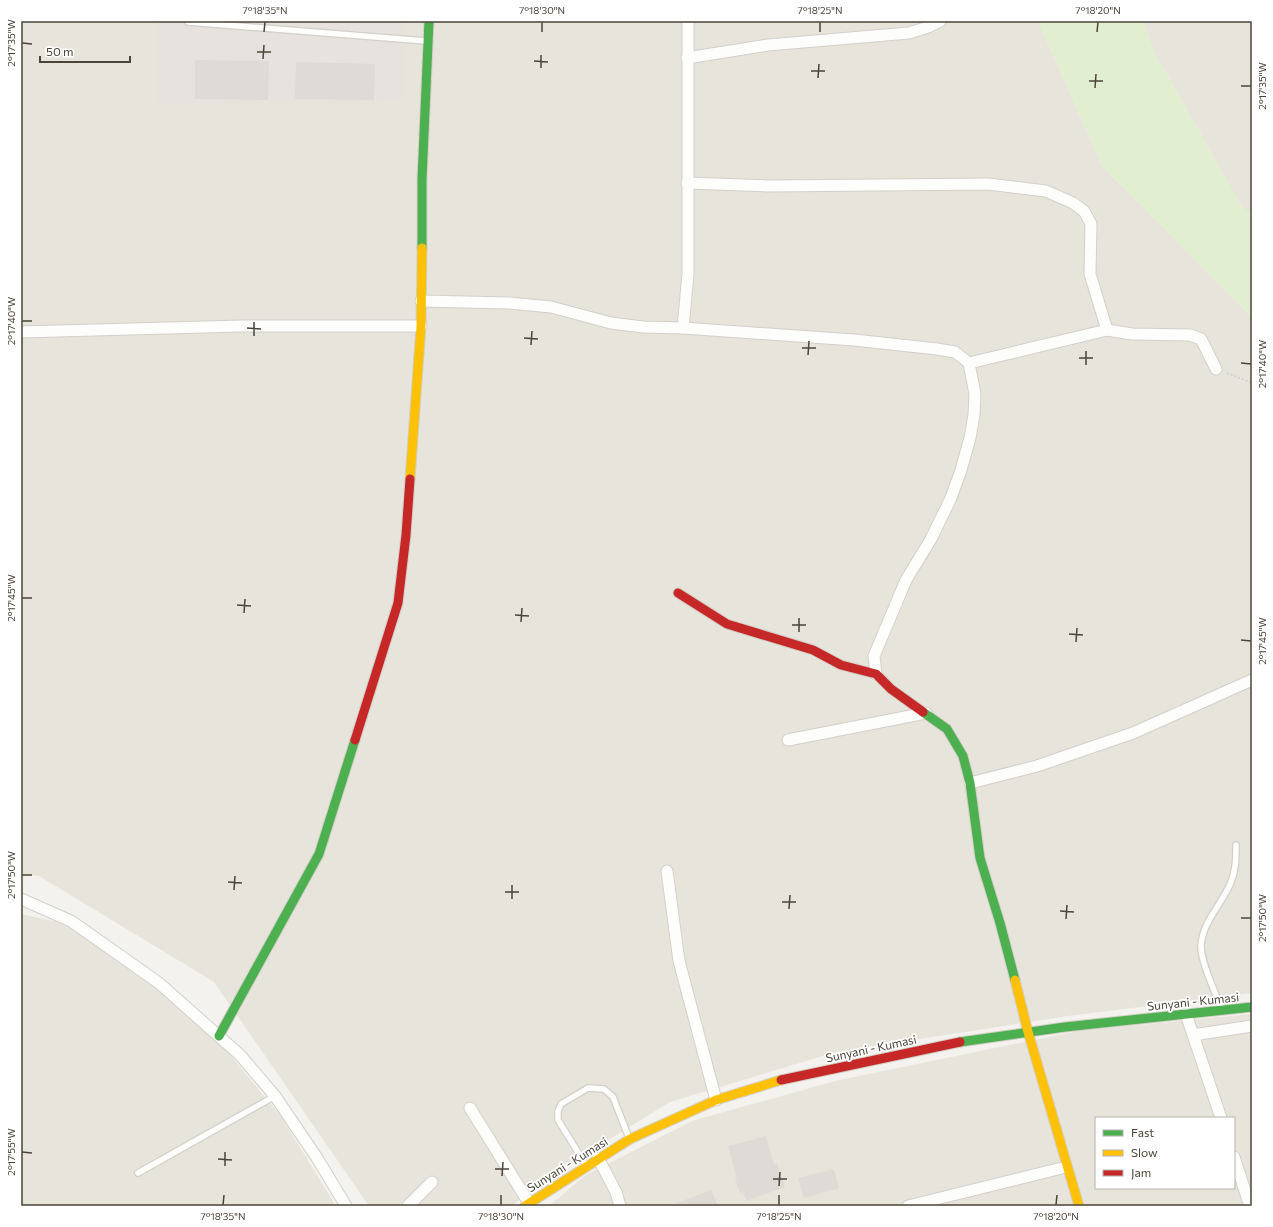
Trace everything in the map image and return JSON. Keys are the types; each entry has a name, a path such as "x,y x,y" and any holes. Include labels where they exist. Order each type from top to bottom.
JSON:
{"street":[{"path":"219,1036 319,854 398,602 406,535 421,326 422,179 425,130 426,41 428,21"},
{"path":"683,328 688,274 688,21"},
{"path":"687,58 768,45 909,33 928,27 940,21"},
{"path":"687,183 769,186 988,184 1046,191 1073,203 1084,211 1091,224 1090,274 1107,330"},
{"path":"421,300 509,303 551,308 643,328 683,328 854,340 937,349 955,352 969,363 975,394 974,415 963,463 951,498 931,539 906,580 874,656 876,674"},
{"path":"21,332 233,326 421,326"},
{"path":"969,363 1107,330 1132,334 1190,335 1201,339 1216,369"},
{"path":"678,593 727,624 814,650 841,665 876,674 891,689 947,729 963,756 970,783 980,858 1004,937 1028,1032 1066,1167 1079,1206"},
{"path":"970,783 1037,766 1133,733 1252,680"},
{"path":"788,740 926,713"},
{"path":"667,871 679,962 716,1100"},
{"path":"21,898 71,921 159,983 240,1055 275,1096 317,1158 346,1206"},
{"name":"Sunyani - Kumasi","path":"527,1204 630,1139 716,1100 775,1081 949,1043 1028,1032 1252,1007"},
{"path":"1186,1014 1221,1117"},
{"path":"1193,1034 1252,1026"},
{"path":"470,1108 527,1204"},
{"path":"598,1158 616,1192 620,1206"},
{"path":"1235,1160 1250,1206"},
{"path":"908,1206 1066,1167"},
{"path":"408,1206 432,1182"}],"lane":[{"path":"188,22 426,41"},
{"path":"1222,1010 1205,963 1201,946 1206,926 1232,882 1236,864 1236,845"},
{"path":"586,1166 558,1120 558,1111 561,1104 588,1088 604,1089 613,1097 630,1139"},
{"path":"138,1173 275,1096"}],"path":[{"path":"1216,369 1252,383"}],"shaded area":[{"path":"21,21 1038,21 1102,166 1252,317 1252,993 1068,1016 836,1052 670,1102 542,1181 512,1206 369,1206 214,982 39,876 21,874"},
{"path":"155,21 406,21 406,101 156,103"},
{"path":"1143,21 1252,21 1252,216 1242,207 1153,50"},
{"path":"21,914 82,927 197,1014 282,1118 336,1206 21,1206"},
{"path":"1252,1014 1252,1206 549,1206 586,1175 692,1121 835,1081 1078,1031"}],"green space":[{"path":"1038,21 1143,21 1153,50 1242,207 1252,216 1252,317 1102,166"}],"building":[{"path":"195,60 269,61 268,100 195,99"},
{"path":"296,62 375,64 374,100 295,99"},
{"path":"766,1136 774,1165 777,1164 785,1187 746,1201 743,1192 740,1193 735,1180 737,1179 728,1146"},
{"path":"834,1169 839,1188 804,1198 798,1178"},
{"path":"711,1190 718,1206 672,1205"}],"traffic: fast":[{"path":"422,248 422,179 429,21"},
{"path":"923,712 947,729 963,756 970,783 980,858 1000,923 1015,980"},
{"path":"219,1036 319,854 355,740"},
{"path":"960,1042 1065,1027 1252,1007"}],"traffic: slow":[{"path":"410,479 421,326 422,248"},
{"path":"1015,980 1028,1032 1079,1206"},
{"path":"525,1206 630,1139 716,1100 781,1080"}],"traffic: jam":[{"path":"355,740 398,603 406,535 410,479"},
{"path":"678,593 727,624 813,650 841,665 876,674 891,689 923,712"},
{"path":"781,1080 960,1042"}]}
